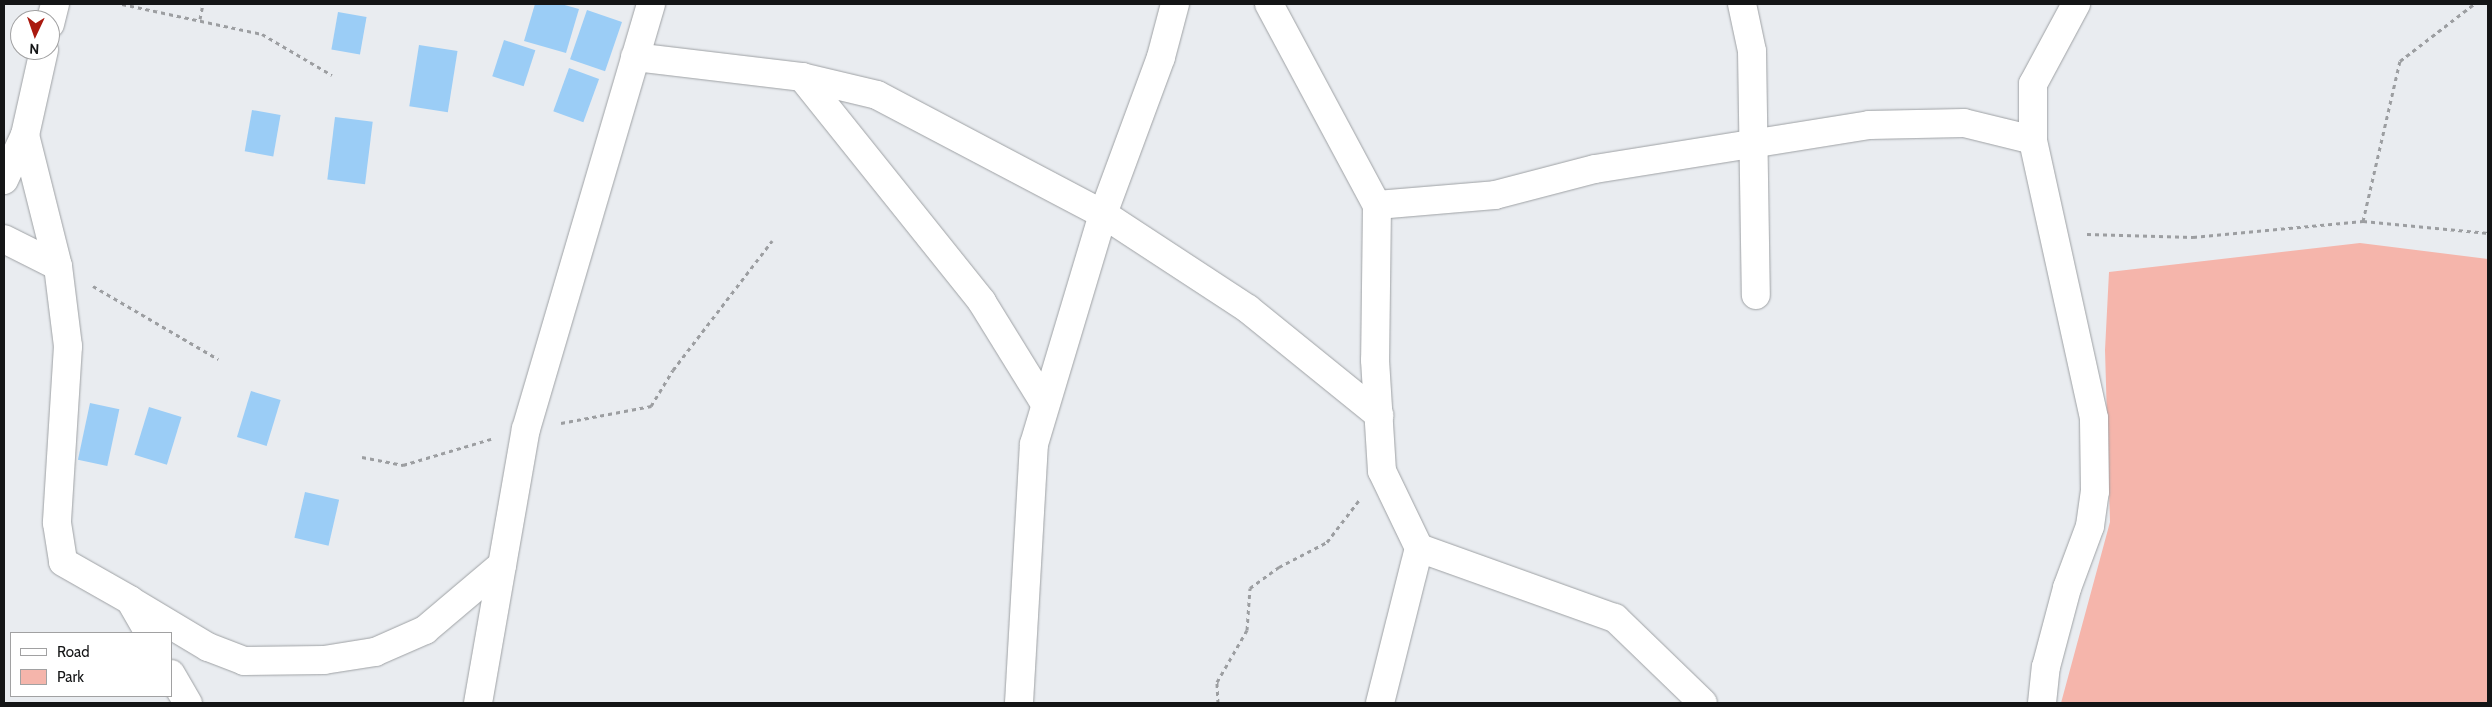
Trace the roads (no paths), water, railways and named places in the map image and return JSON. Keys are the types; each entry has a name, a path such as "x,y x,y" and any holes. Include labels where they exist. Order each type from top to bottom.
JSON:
{"street":[{"path":"478,703 526,429 651,4"},
{"path":"1019,703 1034,444 1103,214 1161,57 1174,4"},
{"path":"1270,4 1377,204 1375,360 1382,471 1419,548 1380,703"},
{"path":"1742,4 1752,51 1756,295"},
{"path":"2042,703 2046,667 2067,588 2090,526 2095,492 2094,418 2033,140 2033,84 2076,4"},
{"path":"635,57 802,77 877,95 1103,214 1248,308 1379,415"},
{"path":"4,180 26,135 42,60"},
{"path":"802,77 982,302 1045,404"},
{"path":"1377,204 1495,195 1595,169 1753,142 1869,125 1964,123 2033,140"},
{"path":"26,135 58,266 68,346 56,523 63,562 208,647 244,661 324,660 375,652 425,630 502,565"},
{"path":"4,239 58,266"},
{"path":"1419,548 1615,618 1703,703"},
{"path":"130,600 147,632"},
{"path":"172,676 188,703"}]}
